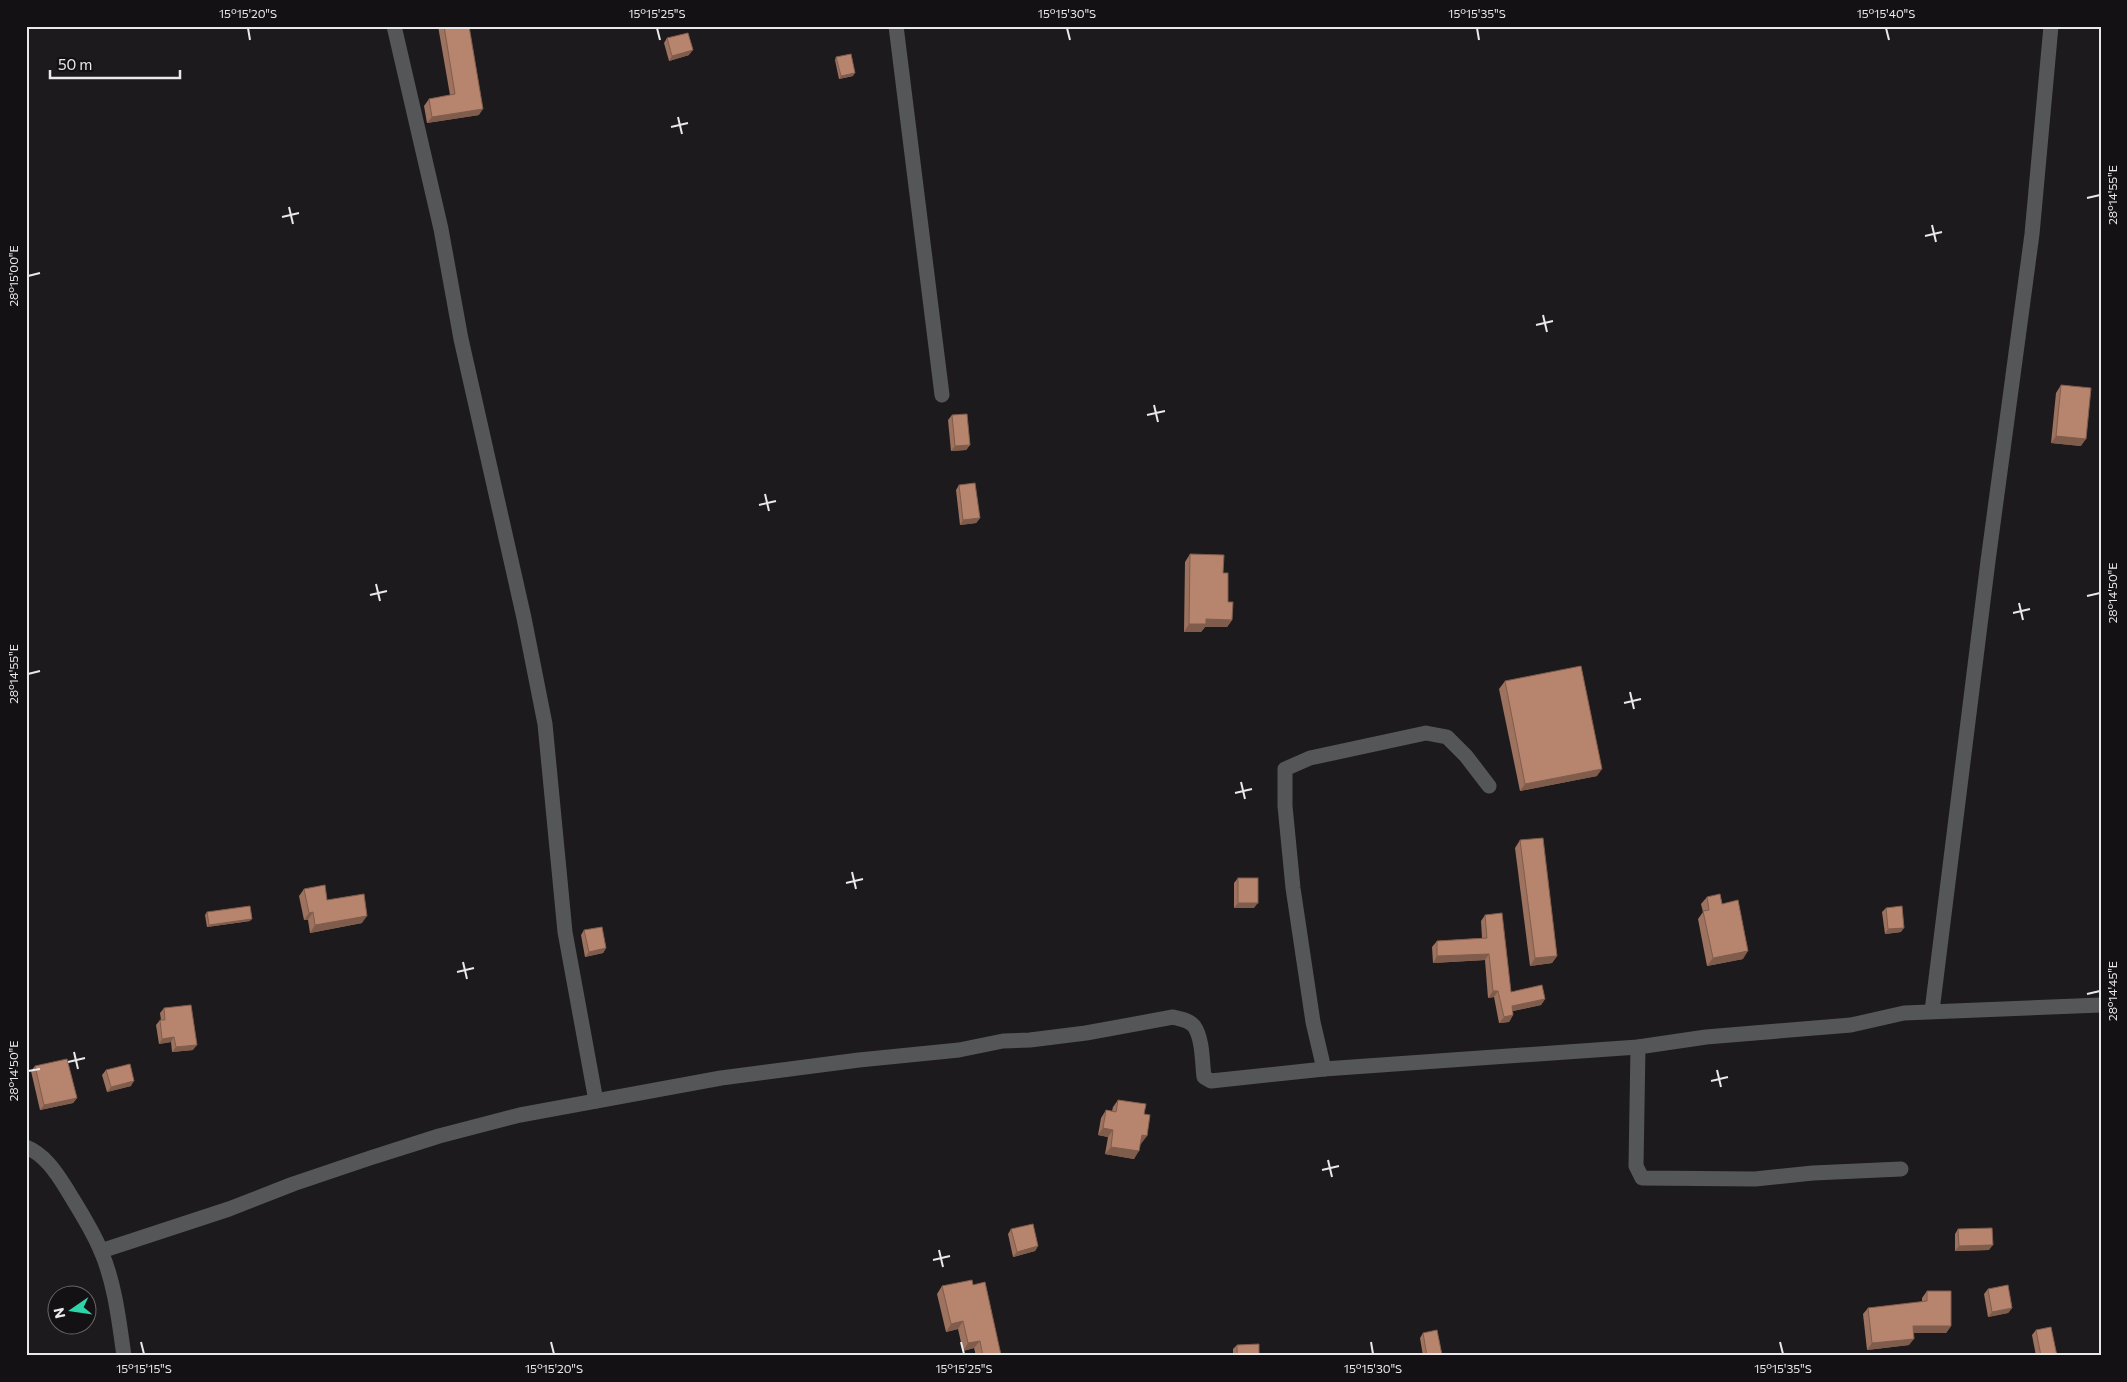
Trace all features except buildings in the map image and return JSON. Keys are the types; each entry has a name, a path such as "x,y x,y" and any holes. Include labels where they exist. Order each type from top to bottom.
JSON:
{"street":[{"path":"394,26 441,229 460,339 524,618 545,724 565,932 596,1101"},
{"path":"896,26 942,395"},
{"path":"1932,1011 1988,560 2032,234 2051,26"},
{"path":"1324,1069 1313,1022 1293,888 1285,806 1286,769 1310,758 1426,733 1447,737 1466,756 1489,786"},
{"path":"101,1251 229,1209 293,1184 439,1136 520,1115 722,1078 859,1060 959,1050 1003,1041 1030,1040 1086,1033 1173,1017 1185,1020 1194,1026 1199,1040 1204,1077 1211,1081 1324,1069 1638,1046 1706,1037 1851,1025 1904,1013 2101,1005"},
{"path":"1638,1046 1636,1166 1642,1178 1755,1179 1812,1173 1901,1169"},
{"path":"26,1148 40,1155 54,1170 74,1201 101,1251 117,1308 124,1356"}]}
